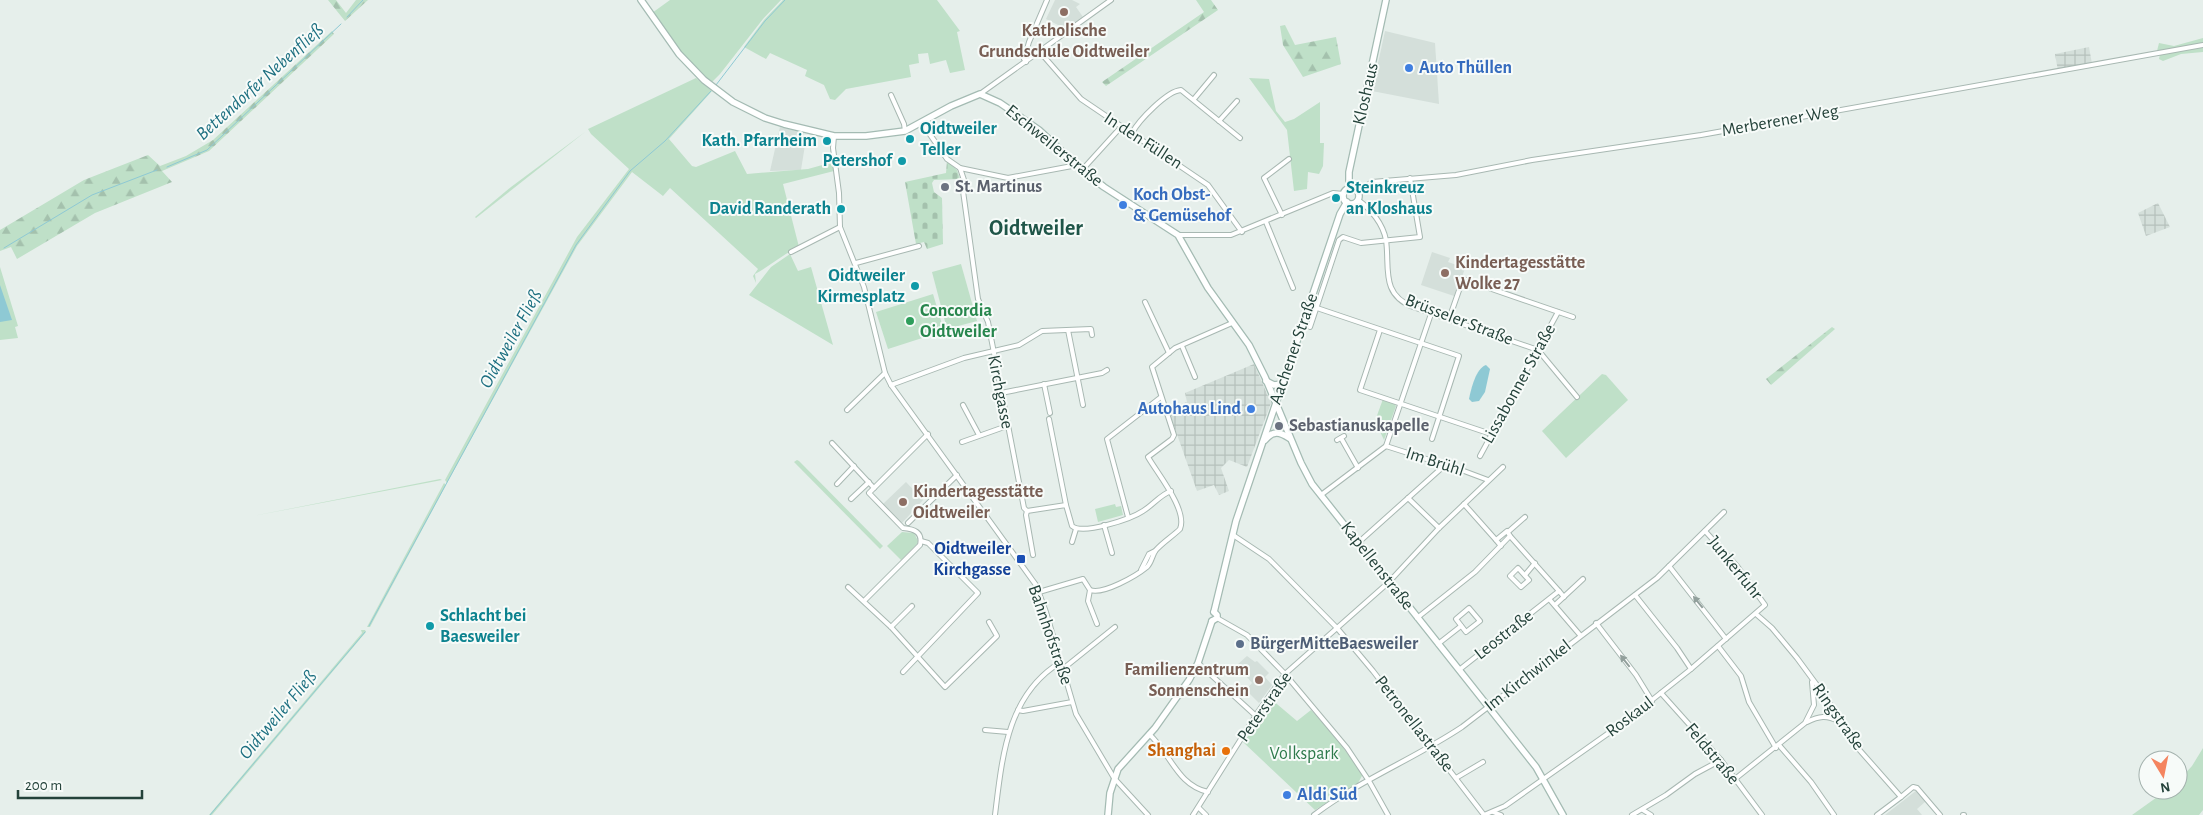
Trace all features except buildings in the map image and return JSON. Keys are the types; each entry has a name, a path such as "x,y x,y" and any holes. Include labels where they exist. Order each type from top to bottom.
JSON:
{"street":[{"path":"641,0 679,54 712,87 733,102 765,118 834,136 866,136 905,131 922,123 951,106 980,94 1111,0"},
{"path":"1026,62 1024,59 1026,49 1047,0"},
{"name":"Kloshaus","path":"1348,186 1386,0"},
{"name":"Merberener Weg","path":"1358,192 1372,182 1456,175 1548,158 1701,135 2203,45"},
{"name":"In den Füllen","path":"1040,52 1081,99 1208,185 1242,232"},
{"path":"1194,99 1214,75"},
{"path":"1132,133 1142,118 1174,92 1184,91 1240,138"},
{"name":"Eschweilerstraße","path":"980,94 1000,103 1039,130 1082,170 1104,187 1178,235 1208,288 1249,345 1276,404"},
{"path":"892,95 905,131"},
{"path":"1219,121 1237,100"},
{"path":"922,123 947,159 960,168 1008,178 1072,166 1075,163"},
{"path":"1082,170 1121,127"},
{"name":"Bahnhofstraße","path":"834,136 840,227 856,263 885,373 891,386 1018,558 1039,592 1064,668 1076,714 1114,778 1148,815"},
{"path":"1282,215 1264,178 1289,159"},
{"name":"Kirchgasse","path":"960,168 964,180 963,191 978,299 988,322 1007,426 1024,508 1027,511 1026,515 1033,555"},
{"path":"1310,327 1339,240 1343,237 1361,243 1420,236 1410,178"},
{"path":"1348,186 1358,192 1358,200 1354,203 1347,202 1344,198 1348,186"},
{"path":"1178,235 1230,235 1242,232 1333,193 1344,194"},
{"name":"Brüsseler Straße","path":"1358,200 1372,212 1380,224 1386,240 1386,265 1392,290 1396,296 1407,304 1431,314 1538,350"},
{"name":"Aachener Straße","path":"1108,815 1114,778 1125,759 1149,734 1177,698 1198,663 1214,617 1233,535 1340,214 1347,202"},
{"path":"1266,222 1293,288"},
{"path":"791,252 840,227"},
{"path":"856,263 919,246"},
{"path":"1449,319 1463,279 1573,317"},
{"path":"1145,302 1169,353"},
{"path":"1317,308 1459,356 1432,439"},
{"name":"Lissabonner Straße","path":"1480,456 1558,312"},
{"path":"1386,446 1431,314"},
{"path":"1090,590 1098,591 1121,583 1141,571 1149,554 1155,551 1182,525 1171,491 1148,457 1172,439 1174,435 1152,367 1169,353 1232,323"},
{"path":"891,386 964,358 1019,345 1042,331 1091,329 1092,335"},
{"path":"1068,330 1083,405"},
{"path":"1380,330 1360,390 1492,434"},
{"path":"1182,346 1195,377"},
{"path":"1538,350 1577,397"},
{"path":"1001,393 1078,378 1107,370"},
{"path":"847,410 885,373"},
{"path":"1266,381 1274,385 1282,384"},
{"path":"1044,384 1050,413"},
{"path":"1128,517 1107,439 1161,397"},
{"name":"Kapellenstraße","path":"1276,404 1301,463 1321,495 1543,779 1563,815"},
{"path":"963,405 978,435"},
{"path":"1049,419 1070,523 1076,529 1083,530 1104,525 1143,511 1165,493 1171,491"},
{"path":"962,442 1007,426"},
{"path":"1263,443 1274,433 1282,434 1291,440"},
{"path":"864,601 920,545 921,541 917,532 912,529 903,528 869,493 928,434"},
{"path":"1341,438 1358,468"},
{"path":"832,443 874,488"},
{"name":"Im Brühl","path":"1321,495 1386,446 1488,480"},
{"path":"1359,542 1445,465"},
{"path":"837,484 854,466"},
{"name":"Peterstraße","path":"1193,815 1285,674 1389,582 1439,528 1503,466"},
{"path":"908,523 957,475"},
{"path":"851,498 869,482"},
{"path":"1408,498 1439,528"},
{"path":"1464,504 1501,546"},
{"path":"1027,511 1066,505"},
{"name":"Im Kirchwinkel","path":"1314,815 1332,802 1431,748 1462,728 1487,706 1635,595 1669,566 1724,512"},
{"path":"1417,618 1475,572 1501,546 1525,517"},
{"path":"1104,525 1112,553"},
{"path":"1072,542 1076,529"},
{"path":"1496,540 1507,531 1564,597"},
{"name":"Junkerfuhr","path":"1705,531 1737,566 1766,605"},
{"name":"Petronellastraße","path":"1233,535 1269,559 1337,628 1376,675 1484,815"},
{"path":"903,672 978,593 928,543 921,541"},
{"path":"1525,575 1535,563"},
{"path":"1669,566 1726,639"},
{"path":"1518,568 1525,575 1529,580 1521,587 1510,576 1518,568"},
{"path":"1039,592 1080,579 1086,581 1090,590 1088,600 1096,624"},
{"name":"Leostraße","path":"1555,605 1583,580"},
{"path":"848,587 891,628 945,686 997,636 989,622"},
{"name":"Leostraße","path":"1459,670 1559,592"},
{"path":"1635,595 1678,648 1691,669"},
{"name":"Leostraße","path":"1550,600 1580,635"},
{"name":"Roskaul","path":"1484,815 1493,812 1608,734 1662,693 1766,605"},
{"path":"891,628 912,606"},
{"path":"1469,608 1480,621 1466,632 1461,626 1456,619 1469,608"},
{"name":"Ringstraße","path":"1756,614 1772,628 1797,658 1812,682 1825,696 1839,722 1856,746 1901,797"},
{"path":"1214,617 1247,635 1285,674 1346,748 1369,781 1388,815"},
{"path":"1596,623 1636,675 1652,700"},
{"path":"1438,644 1461,626"},
{"path":"1064,668 1115,627"},
{"path":"1718,646 1730,659 1741,676 1748,702 1777,746 1811,782 1834,815"},
{"path":"995,815 1000,772 1008,732 1029,690 1062,662"},
{"path":"1198,663 1256,716"},
{"path":"1735,778 1805,723 1812,713 1814,705 1812,682"},
{"name":"Feldstraße","path":"1662,693 1721,760 1762,815"},
{"path":"1018,710 1023,711 1072,702"},
{"path":"1805,723 1822,716 1829,716 1839,722"},
{"path":"985,730 1008,732"},
{"path":"1149,734 1187,783 1197,789 1208,792"},
{"path":"1632,815 1643,810 1695,774 1721,760"},
{"path":"1456,778 1483,762"},
{"path":"1877,815 1914,787 1917,788 1940,815"},
{"path":"1199,808 1206,815"},
{"path":"1643,810 1651,815"},
{"path":"1493,812 1501,815"}],"shaded area":[{"name":"Katholische Grundschule Oidtweiler","path":"1055,0 1072,0 1080,4 1076,7 1083,17 1066,29 1046,19"},
{"path":"1385,31 1435,43 1439,104 1372,91"},
{"path":"2089,47 2092,64 2058,71 2055,54"},
{"path":"780,127 804,133 802,142 805,145 801,170 770,171"},
{"path":"2158,203 2170,227 2146,236 2138,213"},
{"name":"Kindertagesstätte Wolke 27","path":"1432,252 1450,258 1448,262 1465,268 1462,277 1457,280 1456,283 1458,284 1454,296 1421,285"},
{"path":"1254,364 1271,403 1247,467 1229,460 1221,468 1229,491 1219,495 1214,485 1197,491 1168,409 1187,402 1185,393"},
{"name":"Kindertagesstätte Oidtweiler","path":"906,482 923,500 902,523 883,504"},
{"name":"Familienzentrum Sonnenschein","path":"1247,656 1255,662 1257,661 1269,673 1265,677 1272,685 1259,703 1246,690 1252,683 1237,665"},
{"path":"1917,790 1926,801 1917,809 1922,815 1885,815"}],"green space":[{"path":"328,0 336,0 346,13 356,0 368,0 345,21"},
{"path":"670,0 781,0 763,19 711,83 680,52 652,13"},
{"path":"783,0 937,0 960,31 957,32 965,70 950,73 946,60 930,64 928,53 918,54 919,63 909,65 911,77 846,89 835,100 830,99 824,85 805,76 807,70 770,53 766,59 744,47 764,20"},
{"path":"1196,0 1211,0 1218,10 1106,86 1102,82 1204,12"},
{"path":"1285,25 1295,45 1336,37 1341,64 1303,77 1283,45 1280,26"},
{"path":"332,31 334,34 209,151 162,171 172,182 95,213 17,259 11,247 0,251 0,230 84,180 148,155 160,166 186,156 213,140"},
{"path":"2203,38 2203,44 2157,51 2159,43 2174,46"},
{"path":"2203,46 2203,52 2181,54 2163,61 2159,59 2160,54"},
{"path":"696,78 712,91 669,139 692,166 696,167 735,151 747,174 808,169 833,162 834,171 783,184 799,247 755,274 756,283 753,276 758,269 670,188 663,196 632,172 577,246 447,483 445,480 577,237 629,169 588,129"},
{"path":"1249,78 1269,79 1276,111 1285,122 1294,119 1320,102 1320,143 1324,143 1323,166 1319,174 1308,172 1307,189 1294,191 1287,130"},
{"path":"585,132 476,218 475,217 511,187"},
{"path":"947,161 957,170 960,179 934,180 932,183 934,192 942,198 943,244 927,249 924,242 916,244 905,182 946,173"},
{"path":"790,254 798,271 811,267 833,345 749,295 771,267"},
{"path":"961,264 977,321 947,329 932,272"},
{"path":"0,267 18,326 15,327 18,338 0,340"},
{"name":"Concordia Oidtweiler","path":"933,294 944,331 888,349 876,312"},
{"path":"1832,327 1835,329 1771,385 1766,379"},
{"path":"1602,374 1606,375 1628,400 1566,458 1542,431"},
{"path":"1383,399 1394,403 1396,406 1384,440 1375,421"},
{"path":"797,460 883,546 880,549 794,462"},
{"path":"440,479 442,480 253,516"},
{"path":"444,483 446,485 370,627 367,627"},
{"path":"1115,504 1116,507 1121,506 1123,515 1098,522 1095,509"},
{"path":"902,532 914,533 918,541 901,560 887,546"},
{"path":"361,630 366,632 212,815 209,815 362,633"},
{"name":"Volkspark","path":"1271,699 1297,721 1311,710 1331,732 1363,774 1358,783 1315,810 1243,742"},
{"path":"2203,748 2203,810 2199,815 2132,815 2153,800 2188,800 2188,770"}],"water":[{"path":"0,285 12,320 0,322"},
{"path":"1486,365 1490,369 1485,392 1479,401 1472,402 1469,399 1474,379 1479,370"}],"waterway":[{"name":"Bettendorfer Nebenfließ","path":"347,17 363,0"},
{"name":"Oidtweiler Fließ","path":"716,85 765,21 785,0"},
{"name":"Bettendorfer Nebenfließ","path":"167,167 207,150 341,24"},
{"name":"Oidtweiler Fließ","path":"369,626 576,245 630,171 665,141 711,91"},
{"name":"Bettendorfer Nebenfließ","path":"4,248 92,195 157,170"},
{"name":"Oidtweiler Fließ","path":"210,815 365,632"}],"place":[{"name":"Katholische Grundschule Oidtweiler","path":"1064,12"},
{"name":"Auto Thüllen","path":"1409,68"},
{"name":"Oidtweiler Teller","path":"910,139"},
{"name":"Kath. Pfarrheim","path":"827,141"},
{"name":"Petershof","path":"902,161"},
{"name":"St. Martinus","path":"945,187"},
{"name":"Steinkreuz an Kloshaus","path":"1336,198"},
{"name":"Koch Obst- & Gemüsehof","path":"1123,205"},
{"name":"David Randerath","path":"841,209"},
{"name":"Kindertagesstätte Wolke 27","path":"1445,273"},
{"name":"Oidtweiler Kirmesplatz","path":"915,286"},
{"name":"Concordia Oidtweiler","path":"910,321"},
{"name":"Autohaus Lind","path":"1251,409"},
{"name":"Sebastianuskapelle","path":"1279,426"},
{"name":"Kindertagesstätte Oidtweiler","path":"903,502"},
{"name":"Oidtweiler Kirchgasse","path":"1021,559"},
{"name":"Schlacht bei Baesweiler","path":"430,626"},
{"name":"BürgerMitteBaesweiler","path":"1240,644"},
{"name":"Familienzentrum Sonnenschein","path":"1259,680"},
{"name":"Shanghai","path":"1226,751"},
{"name":"Aldi Süd","path":"1287,795"}],"district":[{"name":"Oidtweiler","path":"1036,228"}]}
